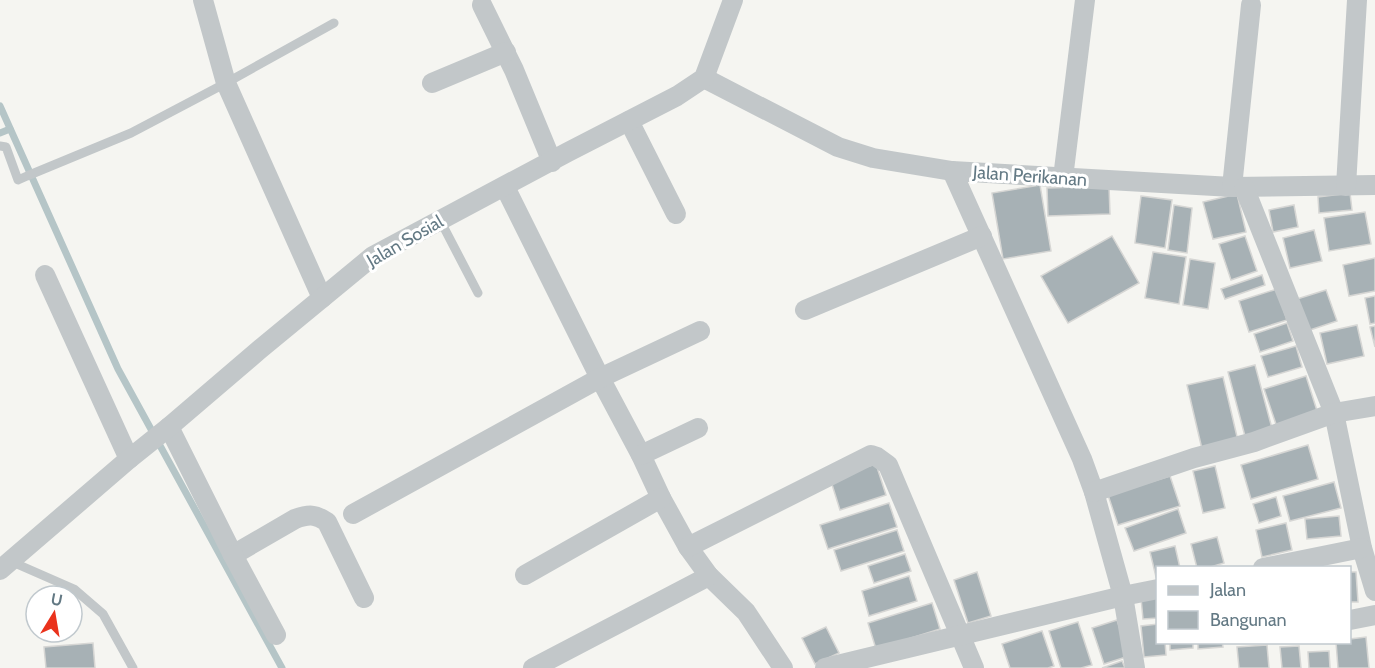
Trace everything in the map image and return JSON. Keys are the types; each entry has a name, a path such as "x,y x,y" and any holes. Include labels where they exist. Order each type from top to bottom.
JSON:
{"street":[{"path":"203,0 226,83 322,298"},
{"path":"704,78 733,0"},
{"path":"1063,178 1085,0"},
{"path":"1346,186 1357,0"},
{"path":"482,4 506,52 552,162"},
{"path":"1251,5 1238,187 1334,413 1362,548 1375,591"},
{"path":"432,82 506,52"},
{"name":"Jalan Sosial","path":"135,454 373,256 629,122 677,96 704,78"},
{"name":"Jalan Perikanan","path":"704,78 838,147 873,158 952,171 1238,187 1375,185"},
{"path":"629,122 676,214"},
{"path":"952,171 1083,459 1123,596 1135,668"},
{"path":"505,187 600,378 688,547 709,576 746,612 779,667"},
{"path":"804,310 982,236"},
{"path":"5,565 135,454 45,275"},
{"path":"353,514 600,378 700,331"},
{"path":"1094,492 1194,458 1254,442 1334,413 1375,406"},
{"path":"641,454 698,428"},
{"path":"166,430 276,634"},
{"path":"688,547 871,455 878,457 888,465 974,668"},
{"path":"525,575 661,498"},
{"path":"233,555 295,519 306,515 319,517 327,522 364,598"},
{"path":"1268,566 1362,548"},
{"path":"533,668 709,576"},
{"path":"825,668 1156,589"},
{"path":"1351,620 1375,615"}],"lane":[{"path":"0,146 6,147 18,180 131,133 334,23"},
{"path":"440,220 478,293"},
{"path":"5,565 74,589 103,614 133,668"}],"building":[{"path":"1040,185 1051,251 1003,259 992,193"},
{"path":"1109,186 1110,214 1048,216 1047,188"},
{"path":"1350,193 1352,210 1319,213 1318,197"},
{"path":"1237,194 1246,232 1213,239 1203,202"},
{"path":"1141,196 1172,200 1165,248 1135,243"},
{"path":"1174,205 1192,208 1187,253 1168,250"},
{"path":"1294,205 1298,227 1273,232 1269,210"},
{"path":"1365,212 1371,244 1329,251 1324,218"},
{"path":"1314,230 1322,261 1290,268 1283,238"},
{"path":"1112,236 1139,283 1068,323 1041,276"},
{"path":"1245,236 1257,271 1231,280 1219,244"},
{"path":"1153,252 1186,257 1179,304 1145,298"},
{"path":"1375,258 1375,291 1349,296 1343,265"},
{"path":"1190,259 1215,263 1208,309 1183,305"},
{"path":"1262,275 1265,285 1225,299 1221,289"},
{"path":"1277,289 1287,320 1249,332 1239,301"},
{"path":"1326,290 1337,321 1307,331 1297,299"},
{"path":"1375,296 1375,323 1370,324 1365,298"},
{"path":"1287,323 1293,341 1260,352 1254,334"},
{"path":"1357,325 1364,356 1327,364 1320,333"},
{"path":"1375,326 1375,347 1370,327"},
{"path":"1296,346 1302,367 1268,377 1261,356"},
{"path":"1255,365 1273,432 1246,440 1228,372"},
{"path":"1306,376 1319,417 1278,430 1264,389"},
{"path":"1223,377 1238,441 1202,449 1187,385"},
{"path":"1308,445 1318,479 1251,499 1241,465"},
{"path":"876,464 886,495 840,510 830,478"},
{"path":"1215,466 1225,508 1203,513 1193,471"},
{"path":"1170,476 1180,506 1118,525 1108,495"},
{"path":"1334,482 1341,508 1290,521 1283,496"},
{"path":"1276,497 1281,516 1259,523 1253,504"},
{"path":"889,503 897,527 828,549 820,525"},
{"path":"1178,509 1186,533 1134,551 1125,528"},
{"path":"1339,516 1341,536 1307,539 1305,519"},
{"path":"1286,523 1292,550 1262,557 1256,530"},
{"path":"897,530 904,551 841,571 834,550"},
{"path":"1217,537 1224,563 1214,566 1196,566 1191,544"},
{"path":"1175,546 1180,566 1156,566 1156,577 1150,552"},
{"path":"905,554 911,571 874,583 868,566"},
{"path":"977,572 991,616 968,623 954,580"},
{"path":"1351,572 1356,572 1358,602 1351,602"},
{"path":"909,576 917,601 869,616 862,591"},
{"path":"1156,597 1156,618 1143,619 1141,598"},
{"path":"932,603 940,629 876,649 868,623"},
{"path":"1117,620 1129,656 1104,664 1092,628"},
{"path":"1078,622 1092,665 1081,668 1061,668 1049,631"},
{"path":"1156,624 1156,644 1165,644 1166,655 1144,657 1141,626"},
{"path":"826,627 839,653 815,664 802,638"},
{"path":"1042,631 1054,666 1010,668 1002,644"},
{"path":"1366,637 1369,668 1338,668 1336,644 1351,644 1351,639"},
{"path":"93,643 95,668 46,668 44,647"},
{"path":"1170,644 1193,644 1193,648 1170,650"},
{"path":"1198,644 1222,644 1223,647 1198,649"},
{"path":"1267,645 1269,668 1239,668 1237,647"},
{"path":"1299,646 1301,668 1282,668 1280,647"},
{"path":"1329,651 1330,668 1309,668 1308,652"},
{"path":"1122,661 1125,668 1102,668"}],"waterway":[{"path":"0,106 118,369 282,668"},
{"path":"0,133 10,129"}]}
